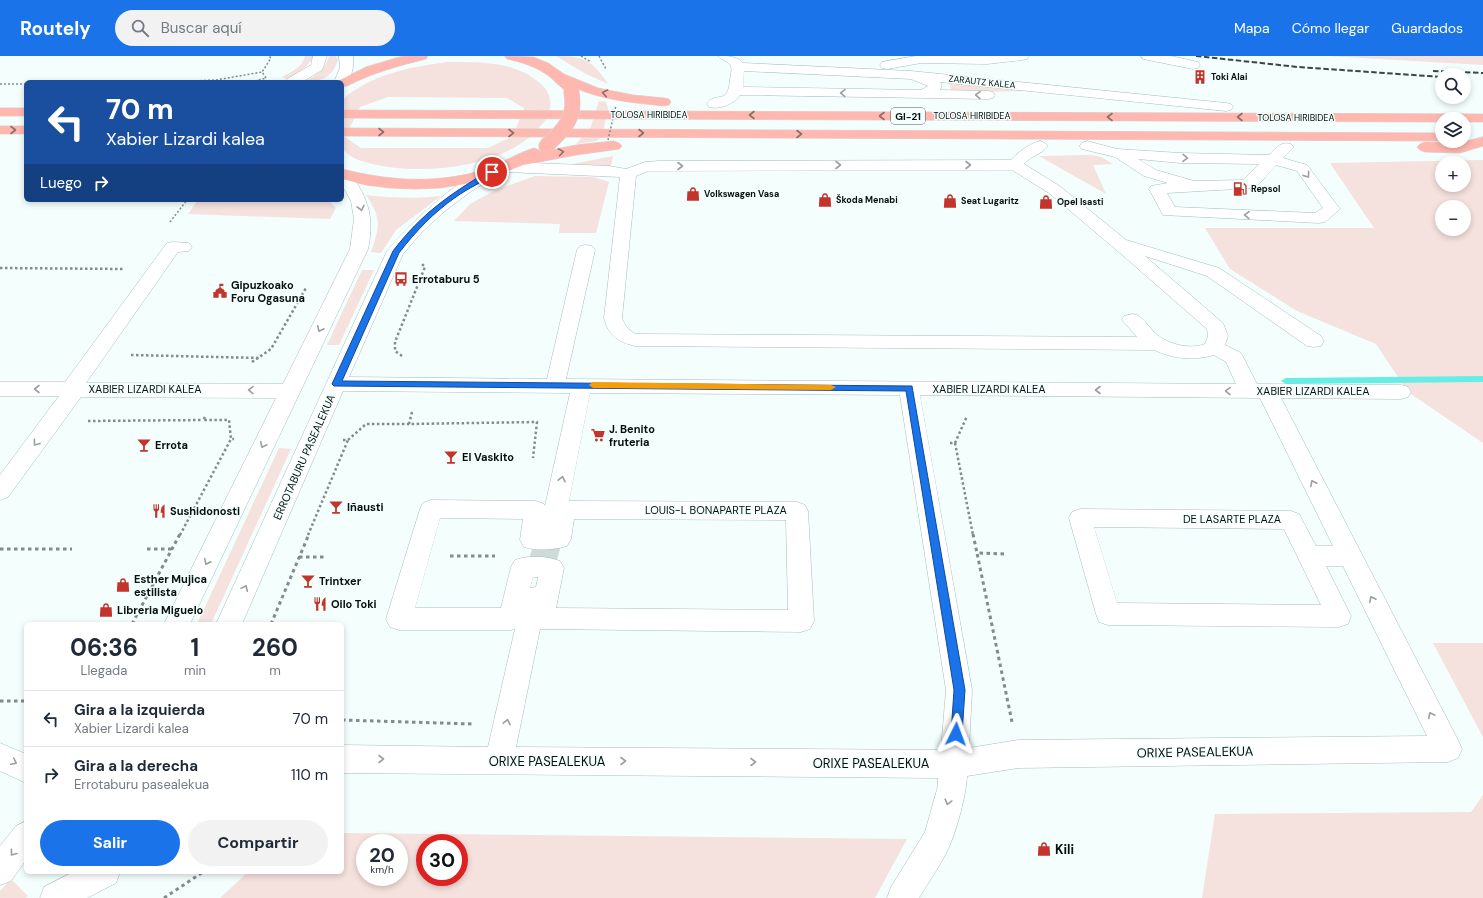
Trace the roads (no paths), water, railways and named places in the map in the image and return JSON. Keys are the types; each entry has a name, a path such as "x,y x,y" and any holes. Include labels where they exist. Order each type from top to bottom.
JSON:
{"main road":[{"path":"344,82 383,65 421,56"},
{"path":"512,56 542,65"},
{"path":"530,56 560,77 594,91 633,99 714,104 1226,107 1426,110 1479,118"},
{"path":"507,166 546,146 557,136 571,117 574,108 574,98 571,90 560,77"},
{"path":"0,100 24,100"},
{"path":"0,112 24,112"},
{"name":"TOLOSA HIRIBIDEA","path":"344,114 1479,118"},
{"path":"0,130 24,130"},
{"name":"TOLOSA HIRIBIDEA","path":"344,132 1435,137"},
{"path":"1471,138 1483,139"},
{"path":"344,174 379,183 424,184 470,178 507,166 576,150 631,145 1460,148 1483,139"},
{"path":"0,142 24,142"}],"street":[{"path":"295,80 317,67 320,56"},
{"path":"342,80 347,68 346,56"},
{"path":"714,104 730,99 736,91 738,67 735,61 725,56"},
{"path":"885,65 921,59 987,60 1022,56"},
{"path":"1148,56 1193,65"},
{"name":"ZARAUTZ KALEA","path":"738,67 885,65 911,75 1226,107"},
{"path":"911,75 935,85 933,90 924,94"},
{"path":"736,91 1012,96 1073,92"},
{"path":"1015,165 1022,158 1040,146"},
{"path":"1087,146 1191,173 1260,172"},
{"path":"1118,154 1180,158 1273,160 1302,168 1332,209 1319,218 1170,212 1157,189 1193,186 1247,185 1254,180 1260,172 1273,160 1286,147"},
{"path":"1118,154 1150,173 1193,186"},
{"path":"507,166 628,174 645,167 659,166 1015,165 1055,190 1119,243 1216,327 1218,336 1216,344 1210,349 1183,352 1159,344 1150,338 1131,320"},
{"name":"ERROTABURU PASEALEKUA","path":"230,622 396,253 408,237 438,207 455,194 507,166"},
{"path":"628,174 613,318 618,333 635,340 1159,344"},
{"path":"178,622 356,255 362,235 363,221 357,195 344,177"},
{"path":"1119,243 1213,272 1314,341"},
{"path":"0,491 52,421 95,354 173,247 183,247"},
{"path":"555,385 586,250"},
{"path":"1213,346 1234,358 1258,391 1350,556 1316,556"},
{"name":"XABIER LIZARDI KALEA","path":"337,384 1401,392"},
{"path":"551,531 582,385"},
{"path":"902,898 938,838 952,786 955,764 959,690 910,388"},
{"name":"XABIER LIZARDI KALEA","path":"0,389 220,389 290,391"},
{"name":"LOUIS-L BONAPARTE PLAZA","path":"431,509 536,510 532,540 559,539 564,510 797,510 801,621 542,619 552,568 523,567 511,619 399,619 417,557 431,509"},
{"name":"DE LASARTE PLAZA","path":"1080,518 1291,520 1338,616 1108,614 1080,518"},
{"name":"ORIXE PASEALEKUA","path":"344,759 955,764 1018,754 1448,749 1350,556"},
{"path":"499,760 540,571"},
{"path":"0,757 24,767"},
{"path":"0,870 24,839"},
{"path":"55,898 101,874"}],"waterway":[{"path":"1286,381 1483,379"}],"tunnel":[{"path":"550,535 551,531"},
{"path":"540,571 550,534"}],"railway":[{"path":"1196,56 1298,67 1435,77"},
{"path":"1433,71 1483,73"}],"place":[{"name":"Toki Alai","path":"1200,77"},
{"name":"Repsol","path":"1240,189"},
{"name":"Volkswagen Vasa","path":"693,194"},
{"name":"Škoda Menabi","path":"825,200"},
{"name":"Seat Lugaritz","path":"950,201"},
{"name":"Opel Isasti","path":"1046,202"},
{"name":"Errotaburu 5","path":"401,279"},
{"name":"Gipuzkoako Foru Ogasuna","path":"220,291"},
{"name":"J. Benito fruteria","path":"598,435"},
{"name":"Errota","path":"144,445"},
{"name":"El Vaskito","path":"451,457"},
{"name":"Iñausti","path":"336,507"},
{"name":"Sushidonosti","path":"159,511"},
{"name":"Trintxer","path":"308,581"},
{"name":"Esther Mujica estilista","path":"123,585"},
{"name":"Oilo Toki","path":"320,604"},
{"name":"Libreria Miguelo","path":"106,610"},
{"name":"Kili","path":"1044,849"}]}
